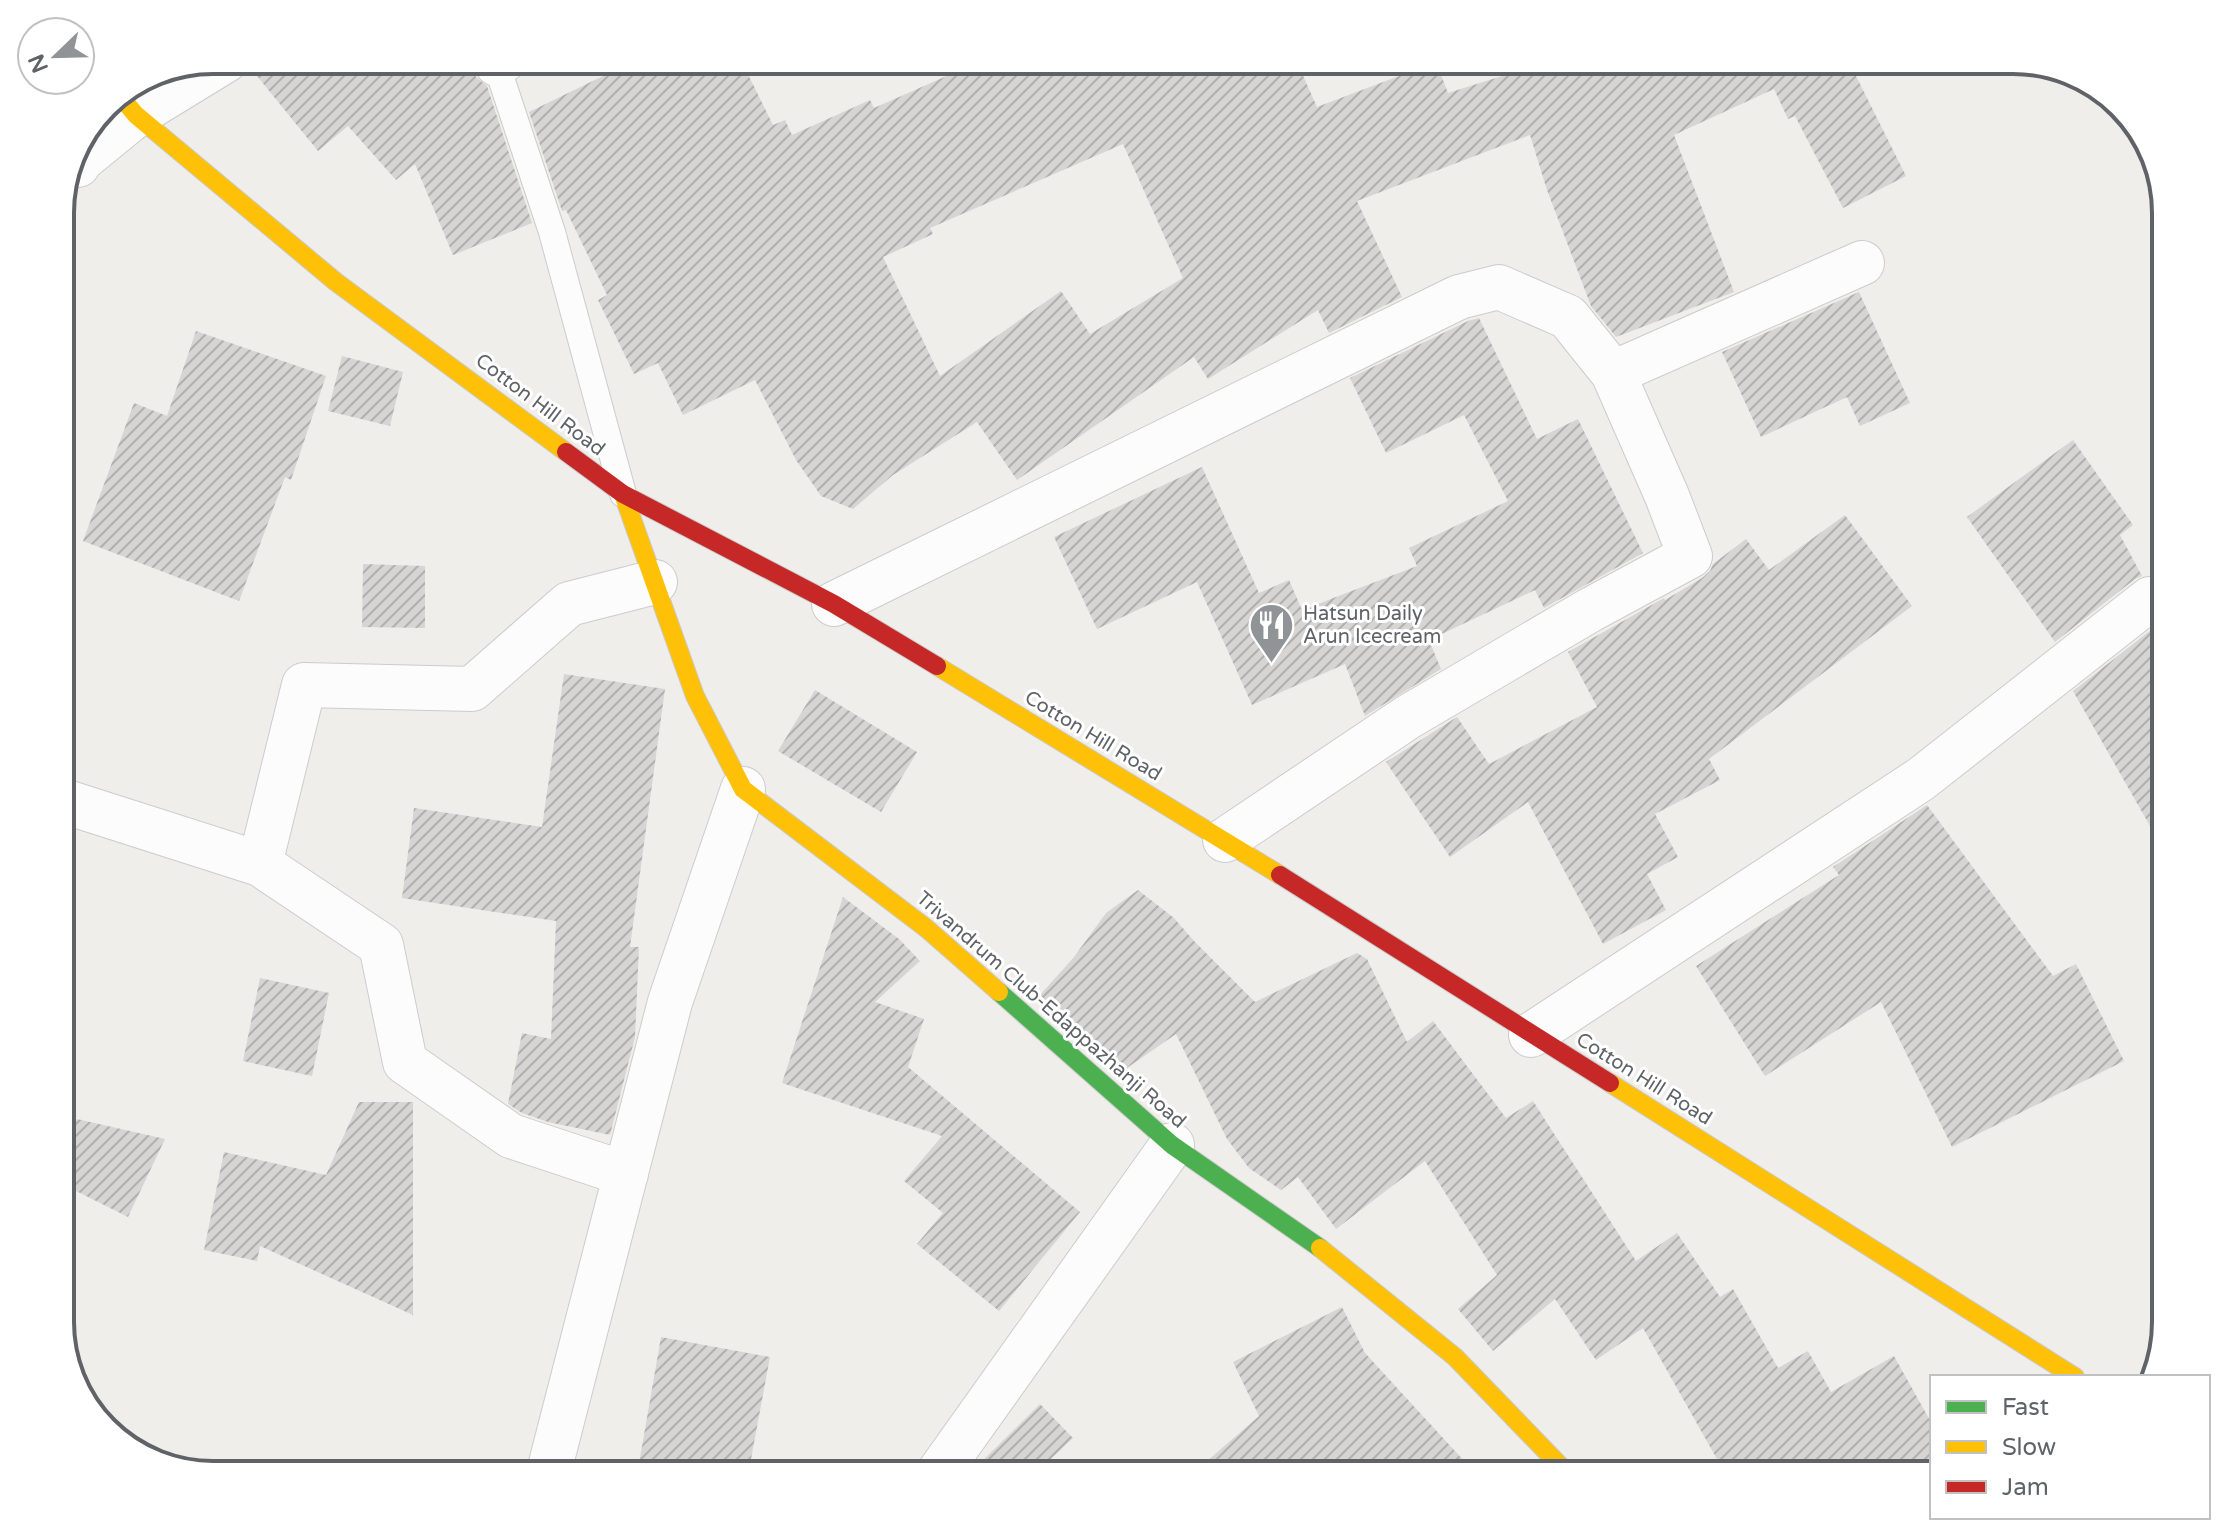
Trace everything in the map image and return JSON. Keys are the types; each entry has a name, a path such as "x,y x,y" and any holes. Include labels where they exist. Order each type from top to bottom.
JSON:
{"main road":[{"name":"Cotton Hill Road","path":"128,105 336,282 623,494 834,604 1225,840 2072,1375"},
{"name":"Trivandrum Club-Edappazhanji Road","path":"623,494 695,696 743,789 926,928 1172,1145 1310,1240 1455,1357 1555,1461"}],"street":[{"path":"87,154 128,105 190,77"},
{"path":"1613,373 1862,263"},
{"path":"834,604 1459,297 1499,287 1568,317 1613,373 1690,556 1590,610 1408,717 1225,840"},
{"path":"260,864 304,685 472,689 569,604 655,582"},
{"path":"1531,1035 1921,779 2150,599"},
{"path":"552,1461 670,1002 743,789"},
{"path":"74,804 260,864 381,945 405,1062 511,1136 626,1174"},
{"path":"947,1461 1172,1145"}],"lane":[{"path":"503,74 552,232 623,494"}],"building":[{"path":"255,74 475,74 487,86 532,223 453,255 415,164 396,180 348,126 318,151"},
{"path":"607,74 748,74 773,125 785,120 792,135 870,100 874,108 951,74 1302,74 1317,107 1404,74 1441,74 1448,93 1508,74 1855,74 1906,176 1843,208 1795,116 1788,119 1774,89 1674,135 1734,292 1616,337 1591,306 1547,190 1530,135 1357,201 1402,297 1329,333 1318,310 1208,379 1194,357 1017,480 977,422 893,475 853,509 821,496 796,460 755,380 683,415 658,363 634,374 598,300 607,295 566,210 562,211 529,112","holes":["1123,144 1183,278 1090,334 1061,291 940,376 883,257 933,234 930,228"]},
{"path":"1859,292 1910,403 1860,426 1847,397 1761,437 1722,352"},
{"path":"1479,318 1537,439 1578,419 1643,553 1544,608 1535,590 1429,640 1441,669 1365,716 1345,664 1252,705 1197,582 1097,629 1054,537 1202,467 1259,593 1289,580 1302,610 1417,566 1409,548 1508,501 1464,415 1386,453 1350,378"},
{"path":"196,331 326,376 291,480 285,477 239,601 83,541 134,403 167,416"},
{"path":"342,356 403,372 390,426 328,411"},
{"path":"2073,440 2133,525 2120,535 2142,576 2055,642 1967,517"},
{"path":"1845,515 1912,606 1709,759 1720,780 1655,814 1678,857 1647,874 1666,910 1603,944 1528,802 1450,857 1386,762 1457,717 1489,764 1597,707 1568,652 1702,578 1713,564 1746,539 1769,570"},
{"path":"363,564 425,566 425,628 362,627"},
{"path":"2152,629 2152,829 2073,691"},
{"path":"564,674 665,689 630,947 639,947 635,1037 610,1135 548,1122 522,1113 508,1104 522,1033 551,1039 556,921 402,898 414,808 542,827"},
{"path":"815,690 917,752 881,812 778,751"},
{"path":"1927,805 2053,976 2076,964 2124,1061 1952,1147 1881,1002 1765,1076 1696,966 1839,875 1833,867"},
{"path":"1138,890 1174,918 1255,1002 1357,953 1367,959 1407,1042 1433,1021 1506,1118 1533,1101 1636,1261 1677,1233 1720,1297 1733,1289 1778,1368 1808,1351 1831,1392 1894,1356 1930,1420 1930,1461 1718,1461 1643,1328 1596,1360 1555,1299 1493,1351 1458,1309 1497,1275 1425,1161 1336,1229 1298,1177 1281,1190 1249,1168 1227,1139 1176,1034 1124,1070 1040,995 1074,957 1106,913"},
{"path":"843,897 899,939 920,961 875,1002 924,1019 908,1067 1080,1212 999,1311 917,1244 943,1213 904,1181 942,1136 782,1083"},
{"path":"260,978 329,993 312,1076 243,1061"},
{"path":"359,1102 413,1102 413,1315 260,1246 257,1261 204,1250 224,1152 326,1175"},
{"path":"77,1119 165,1139 128,1217 74,1190 74,1125"},
{"path":"1342,1307 1365,1353 1464,1461 1207,1461 1259,1416 1233,1362"},
{"path":"661,1337 770,1357 751,1461 639,1461"},
{"path":"1040,1404 1073,1438 1049,1461 982,1461"}],"traffic: fast":[{"path":"999,992 1172,1145 1320,1248"}],"traffic: slow":[{"path":"127,104 336,282 566,452"},
{"path":"623,494 695,696 743,789 926,928 999,992"},
{"path":"937,666 1280,875"},
{"path":"1610,1083 2072,1375"},
{"path":"1320,1248 1455,1357 1555,1461"}],"traffic: jam":[{"path":"566,452 623,494 834,604 937,666"},
{"path":"1280,875 1610,1083"}],"place":[{"name":"Hatsun Daily Arun Icecream","path":"1272,665"}]}
